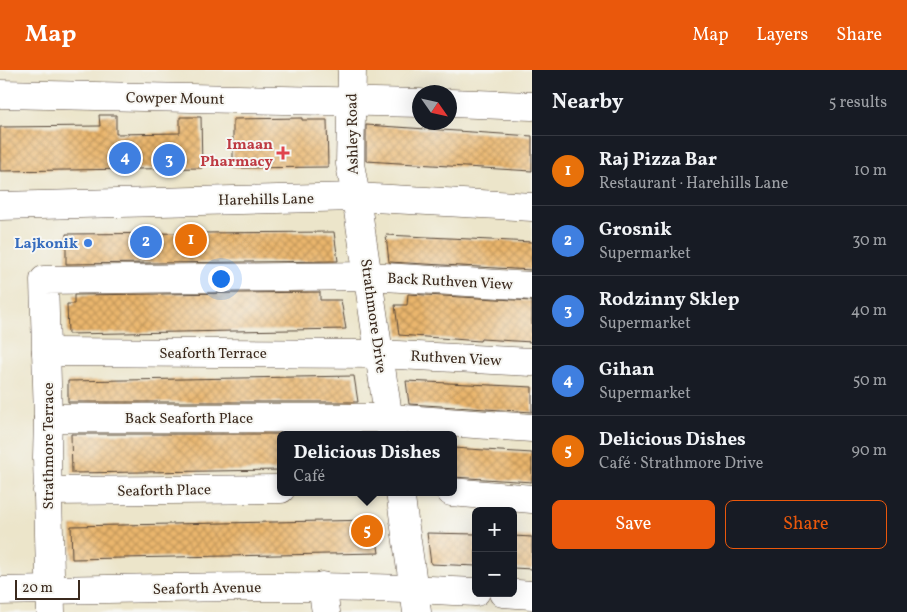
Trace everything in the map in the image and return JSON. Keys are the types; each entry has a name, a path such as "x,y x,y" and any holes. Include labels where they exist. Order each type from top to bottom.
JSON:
{"street":[{"name":"Ashley Road","path":"352,70 350,164 356,197"},
{"name":"Cowper Mount","path":"0,94 412,103"},
{"path":"457,104 532,106"},
{"name":"Harehills Lane","path":"0,206 356,197 532,207"},
{"name":"Strathmore Drive","path":"356,197 390,427"},
{"name":"Back Ruthven View","path":"44,280 368,276 532,286"},
{"name":"Strathmore Terrace","path":"44,280 51,601"},
{"name":"Seaforth Terrace","path":"46,352 380,354"},
{"name":"Ruthven View","path":"380,354 532,362"},
{"name":"Back Seaforth Place","path":"48,418 390,427 532,428"},
{"name":"Seaforth Place","path":"48,491 277,489"},
{"path":"457,492 532,498"},
{"path":"401,496 416,600"},
{"name":"Seaforth Avenue","path":"0,591 51,601 416,600 472,593"},
{"path":"517,594 532,595"}],"building":[{"path":"99,115 116,115 116,134 180,133 180,117 201,117 202,168 0,171 0,127 100,126"},
{"path":"302,118 302,120 327,120 328,167 233,168 233,119"},
{"path":"366,125 412,128 412,130 532,136 532,171 366,161"},
{"path":"334,232 338,261 66,264 66,234"},
{"path":"386,235 532,242 532,270 389,262"},
{"path":"320,292 320,300 341,300 346,329 68,334 67,304 74,304 74,295"},
{"path":"408,294 532,301 532,342 481,339 480,341 399,335 395,305 407,305"},
{"path":"354,376 358,402 68,402 68,381"},
{"path":"406,381 532,387 532,412 409,404"},
{"path":"71,434 277,434 277,470 72,473"},
{"path":"457,448 532,453 532,482 457,477"},
{"path":"374,520 379,553 72,559 71,526"},
{"path":"427,533 472,534 472,566 431,564"},
{"path":"517,536 532,537 532,569 517,568"}],"place":[{"name":"Imaan Pharmacy","path":"283,153"},
{"name":"Gihan","path":"125,158"},
{"name":"Rodzinny Sklep","path":"169,160"},
{"name":"Raj Pizza Bar","path":"191,240"},
{"name":"Grosnik","path":"146,242"},
{"name":"Lajkonik","path":"88,243"},
{"name":"Delicious Dishes","path":"367,531"}]}
